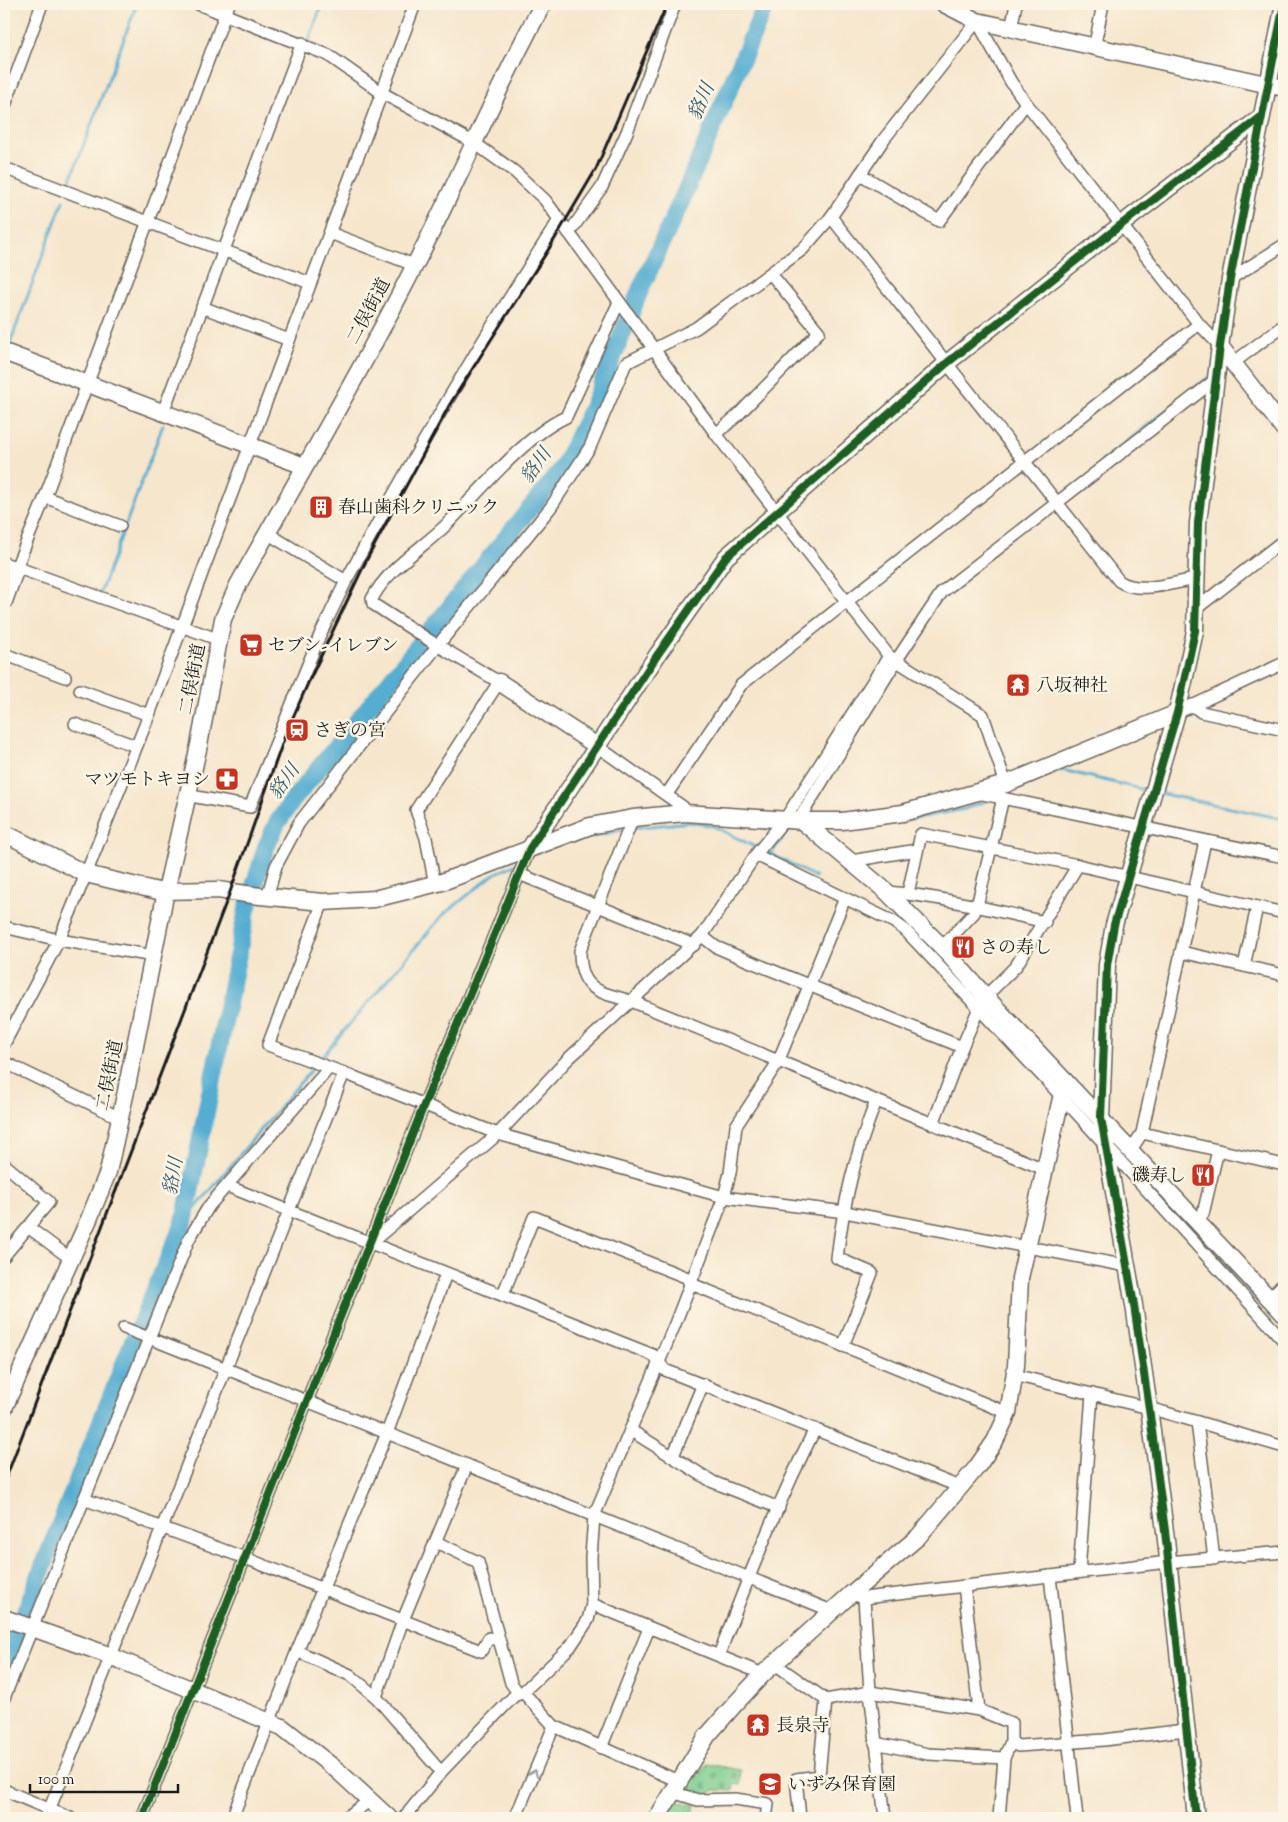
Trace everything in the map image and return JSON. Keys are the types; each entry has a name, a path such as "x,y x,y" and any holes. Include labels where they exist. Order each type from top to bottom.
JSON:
{"street":[{"path":"4,108 42,4"},
{"path":"198,4 227,9 340,62 382,92 474,142 534,188 545,200 716,434 846,602 892,658 983,715 1004,793 977,906 942,946"},
{"path":"4,1044 59,940 149,715 415,4"},
{"name":"二俣街道","path":"4,1408 105,1181 154,956 186,795 199,745 223,619 238,586 267,533 364,362 414,265 514,57 543,4"},
{"path":"569,233 602,187 627,132 675,4"},
{"path":"944,4 977,22 1284,88"},
{"path":"1011,29 1016,4"},
{"path":"1094,48 1103,4"},
{"path":"1196,1818 1149,1408 1102,1122 1106,965 1114,925 1154,792 1185,709 1197,608 1198,523 1215,380 1230,279 1284,4"},
{"path":"4,601 10,566 45,497 227,9"},
{"path":"977,22 1011,82 1026,103 1199,324 1220,346 1284,428"},
{"path":"264,897 276,866 299,823 435,644 551,507 590,447 626,363 696,328 803,249 831,217 884,138 977,22"},
{"path":"163,412 206,308 223,251 305,44"},
{"path":"860,174 939,221 1026,103"},
{"path":"142,1818 194,1691 424,1105 528,850 717,566 947,363 1122,224 1261,118"},
{"path":"4,168 146,223 310,283"},
{"path":"831,217 1118,581 1125,586 1142,588 1197,579"},
{"path":"186,795 250,808 320,635 346,581 398,483 559,220"},
{"path":"330,233 414,265"},
{"path":"1230,279 1284,245"},
{"path":"716,434 737,416 819,332 771,274"},
{"path":"622,306 566,417 547,426 376,591 372,598 373,604 598,746 683,806 686,813"},
{"path":"206,308 289,340"},
{"path":"667,794 741,685 1199,324"},
{"path":"1233,363 1284,325"},
{"path":"4,352 304,466"},
{"path":"370,1244 498,1134 568,1059 702,936 759,851 795,820 892,658 942,592 1055,502 1215,380"},
{"path":"45,497 120,526"},
{"path":"267,533 346,581"},
{"path":"1197,608 1284,540"},
{"path":"10,566 180,628 220,640"},
{"path":"4,654 65,677"},
{"path":"1004,793 1099,747 1284,663"},
{"path":"435,885 426,838 416,810 499,682"},
{"path":"80,690 149,715"},
{"path":"1185,709 1284,730"},
{"path":"75,724 136,746"},
{"path":"4,833 86,874 158,891 205,889 264,897 324,902 374,899 435,885 590,826 630,826 686,813 842,821 876,818 980,794 1004,793 1144,828 1284,858"},
{"path":"795,820 850,861 887,892 942,946 981,1003"},
{"path":"630,826 580,951 580,964 585,981 604,994 631,1001 1044,1169"},
{"path":"908,893 921,834 1078,865 1194,894 1284,913"},
{"path":"1131,1150 1142,1133 1205,841"},
{"path":"850,861 917,850"},
{"path":"759,851 845,898 894,922 905,930 981,1003 1063,1088 1131,1150 1284,1314"},
{"path":"933,1124 981,1003 1016,966 1078,865"},
{"path":"520,871 598,906 694,945"},
{"path":"887,892 908,893 977,906 1044,922"},
{"path":"404,1818 441,1772 570,1647 588,1620 592,1604 591,1557 594,1516 675,1324 689,1283 724,1197 730,1174 736,1126 778,1062 845,898"},
{"path":"324,902 268,1044 498,1134 724,1197 842,1212 1127,1266"},
{"path":"1244,966 1257,907"},
{"path":"4,926 59,940 154,956"},
{"path":"702,936 716,946 962,1047"},
{"path":"1181,952 1284,975"},
{"path":"4,1062 120,1118"},
{"path":"4,1698 189,1239 209,1206 326,1067"},
{"path":"48,1814 344,1073"},
{"path":"1063,1088 1106,1144 1284,1341"},
{"path":"657,1818 707,1736 769,1669 832,1611 857,1596 918,1537 977,1467 995,1441 1008,1413 1014,1375 1020,1278 1029,1246 1044,1169 1063,1088"},
{"path":"843,1346 872,1273 837,1258 842,1212 857,1151 876,1101"},
{"path":"1142,1133 1284,1164"},
{"path":"1196,1221 1203,1214 1218,1150"},
{"path":"4,1164 49,1202 4,1256"},
{"path":"227,1186 653,1355 665,1370 960,1487"},
{"path":"502,1294 534,1217 688,1278 689,1283 1008,1413"},
{"path":"28,1227 71,1259"},
{"path":"232,1818 271,1722 297,1651 387,1433 446,1274"},
{"path":"1269,1299 1284,1283"},
{"path":"124,1328 832,1611"},
{"path":"1014,1375 1149,1408 1284,1447"},
{"path":"673,1456 703,1384"},
{"path":"1079,1572 1092,1394"},
{"path":"1197,1422 1214,1559"},
{"path":"719,1655 748,1578 815,1429"},
{"path":"630,1430 713,1482 779,1508"},
{"path":"376,1697 403,1620 467,1465"},
{"path":"84,1499 245,1558 481,1650 488,1638 498,1640"},
{"path":"436,1542 476,1559 511,1683 554,1726 601,1748 698,1800 735,1799 768,1804 766,1818"},
{"path":"857,1596 964,1586 1168,1562 1284,1552"},
{"path":"1050,1576 1077,1818"},
{"path":"964,1586 979,1710"},
{"path":"857,1596 885,1818"},
{"path":"592,1604 719,1655 769,1669 826,1700 870,1692 979,1710 1011,1723 1011,1742 1004,1758 999,1818"},
{"path":"6,1619 110,1656 271,1722 312,1749 388,1818"},
{"path":"601,1748 649,1628"},
{"path":"297,1651 350,1675 376,1697 441,1772"},
{"path":"800,1818 796,1779 819,1776 826,1700"},
{"path":"515,1818 554,1726"},
{"path":"1011,1742 1018,1746 1185,1730"},
{"path":"875,1743 928,1754 1004,1758"},
{"path":"4,1790 48,1814 70,1818"},
{"path":"345,1818 370,1800"}],"green space":[{"path":"707,1764 741,1770 740,1785 734,1784 733,1791 714,1790 704,1797 680,1788 691,1772 701,1773"},
{"path":"675,1801 695,1805 692,1818 664,1818"}],"waterway":[{"path":"68,186 137,4"},
{"path":"308,43 322,4"},
{"name":"貉川","path":"4,1665 131,1346 184,1222 247,909 266,847 277,823 293,800 562,469 592,408 641,288 683,197 766,4"},
{"path":"9,346 63,201"},
{"path":"1102,461 1208,378"},
{"path":"98,593 100,593 163,425"},
{"path":"927,605 936,591"},
{"path":"1058,771 1062,770 1149,791"},
{"path":"1158,793 1284,819"},
{"path":"912,819 965,809 990,799"},
{"path":"632,828 690,822 713,826 757,848"},
{"path":"763,851 771,854 791,826"},
{"path":"573,841 626,829"},
{"path":"772,853 815,877"},
{"path":"319,1060 443,915 494,874 521,862"},
{"path":"184,1222 315,1065"},
{"path":"1146,1181 1284,1328"}],"railway":[{"path":"4,1483 230,892 286,733 309,681 366,561 450,404 547,252 596,169 667,4"}],"cycle path":[{"path":"1196,1818 1165,1531 1149,1408 1134,1305 1101,1118 1107,965 1114,925 1177,713 1195,631 1198,523 1220,346 1230,279 1284,4"},
{"path":"142,1818 424,1105 530,848 658,654 726,557 947,363 1261,117"}],"place":[{"name":"春山歯科クリニック","path":"321,507"},
{"name":"セブン-イレブン","path":"251,645"},
{"name":"八坂神社","path":"1018,685"},
{"name":"さぎの宮","path":"297,730"},
{"name":"マツモトキヨシ","path":"227,779"},
{"name":"さの寿し","path":"963,947"},
{"name":"磯寿し","path":"1203,1175"},
{"name":"長泉寺","path":"758,1725"},
{"name":"いずみ保育園","path":"770,1784"}]}
